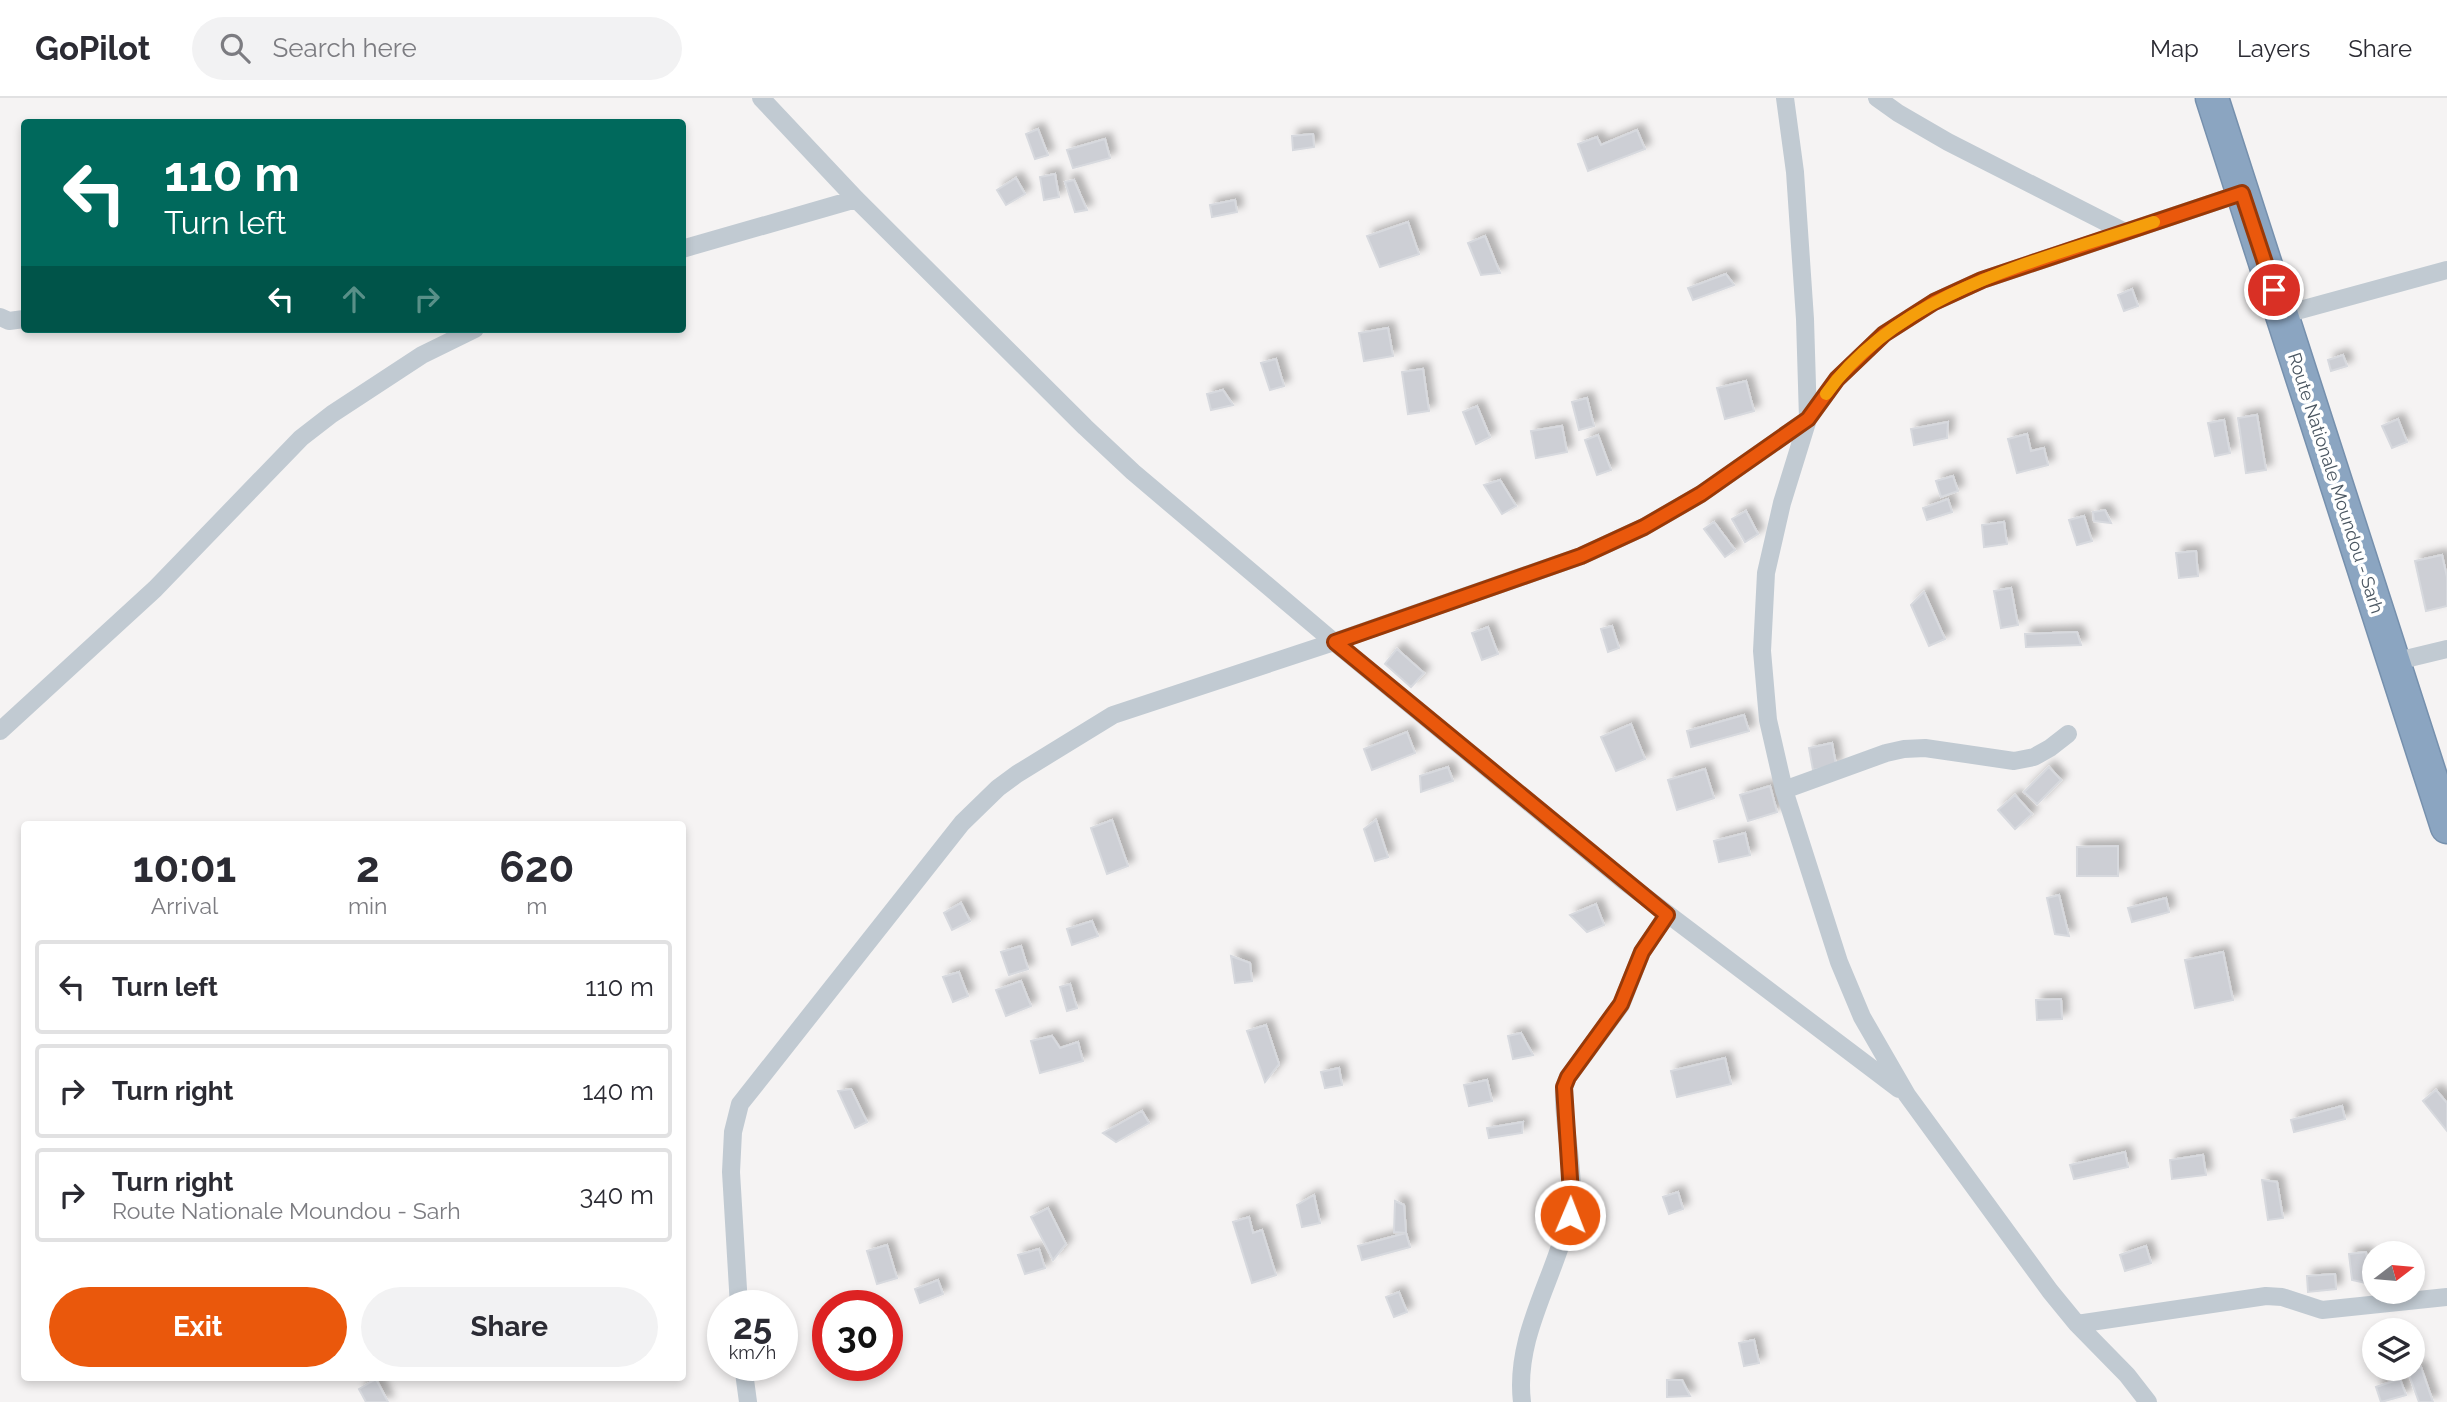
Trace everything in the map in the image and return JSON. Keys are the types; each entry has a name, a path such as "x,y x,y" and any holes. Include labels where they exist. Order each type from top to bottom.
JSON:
{"highway":[{"name":"Route Nationale Moundou - Sarh","path":"2211,98 2447,827"}],"street":[{"path":"761,98 856,199 1133,472 1667,915 1907,1095"},
{"path":"1785,98 1795,172 1805,319 1808,419"},
{"path":"1877,98 1948,142 2125,232"},
{"path":"2148,1402 2127,1375 2049,1291 1907,1095 1862,1017 1839,962 1784,790 1768,720 1762,651 1766,573 1782,503 1808,419 1837,379 1884,334 1934,302 1982,280 2242,193"},
{"path":"686,248 856,199"},
{"path":"2282,315 2447,270"},
{"path":"0,317 9,321 21,319"},
{"path":"0,731 155,589 301,438 332,414 422,355 467,333"},
{"path":"738,1290 731,1172 733,1132 740,1104 962,823 998,788 1113,715 1335,642 1581,556 1644,527 1701,494 1808,419"},
{"path":"2393,662 2447,649"},
{"path":"1784,790 1904,749 1924,748 2014,761 2034,757 2068,734"},
{"path":"1522,1402 1522,1363 1530,1329 1570,1215 1564,1087 1568,1077 1621,1004 1642,952 1667,915"},
{"path":"2077,1324 2266,1296 2282,1297 2322,1310 2447,1297"},
{"path":"745,1381 748,1402"}],"building":[{"path":"1038,129 1048,155 1035,159 1026,134"},
{"path":"1637,130 1645,149 1588,171 1578,144 1597,137 1601,145"},
{"path":"1313,134 1314,147 1293,150 1292,136"},
{"path":"1105,139 1110,158 1073,168 1067,150"},
{"path":"1055,174 1059,197 1044,200 1040,177"},
{"path":"1016,178 1025,194 1006,205 997,190"},
{"path":"1074,180 1087,210 1075,212 1065,182"},
{"path":"1235,200 1237,212 1212,217 1210,205"},
{"path":"1408,222 1419,254 1380,267 1367,236"},
{"path":"1485,236 1500,273 1481,275 1468,243"},
{"path":"1726,274 1734,285 1693,300 1688,288"},
{"path":"2132,289 2138,306 2124,311 2118,295"},
{"path":"1388,328 1393,356 1364,361 1359,333"},
{"path":"2343,355 2347,366 2331,371 2328,360"},
{"path":"1276,359 1284,386 1270,390 1261,363"},
{"path":"1423,369 1429,411 1408,414 1402,372"},
{"path":"1746,381 1754,411 1725,419 1717,388"},
{"path":"1223,390 1233,405 1211,410 1207,394"},
{"path":"1587,398 1594,426 1579,430 1572,402"},
{"path":"1477,406 1490,437 1476,444 1463,412"},
{"path":"2257,415 2266,470 2246,473 2238,418"},
{"path":"2398,419 2407,442 2392,448 2382,426"},
{"path":"2224,420 2230,453 2215,456 2208,423"},
{"path":"1948,422 1947,438 1914,445 1911,429"},
{"path":"1562,426 1567,452 1536,458 1531,431"},
{"path":"2027,434 2031,451 2044,448 2048,465 2017,473 2008,439"},
{"path":"1598,435 1611,470 1597,475 1585,440"},
{"path":"1953,476 1958,491 1941,497 1936,481"},
{"path":"1500,480 1516,506 1502,514 1484,485"},
{"path":"1948,499 1952,512 1927,520 1923,508"},
{"path":"2105,510 2111,523 2094,521 2093,512"},
{"path":"1746,511 1758,534 1745,542 1732,519"},
{"path":"2084,516 2092,541 2077,545 2069,520"},
{"path":"1714,522 1735,550 1725,557 1704,529"},
{"path":"2004,522 2007,544 1984,547 1982,525"},
{"path":"2196,551 2198,576 2179,578 2176,553"},
{"path":"2442,555 2447,577 2447,606 2426,611 2415,561"},
{"path":"2011,588 2018,625 2001,628 1994,591"},
{"path":"1924,592 1945,639 1929,646 1911,605"},
{"path":"1612,626 1619,648 1608,652 1601,629"},
{"path":"1488,627 1498,654 1482,660 1472,633"},
{"path":"2077,632 2081,645 2026,647 2025,634"},
{"path":"1397,649 1424,673 1411,687 1385,664"},
{"path":"1744,715 1749,731 1691,747 1687,731"},
{"path":"1631,724 1645,759 1616,771 1601,737"},
{"path":"1407,732 1415,753 1372,770 1364,749"},
{"path":"1832,743 1836,765 1813,770 1809,748"},
{"path":"1448,767 1453,781 1421,792 1420,776"},
{"path":"2049,767 2061,780 2037,804 2024,792"},
{"path":"1705,769 1714,798 1677,810 1668,780"},
{"path":"1770,786 1777,812 1748,821 1740,795"},
{"path":"2015,795 2032,814 2015,829 1998,810"},
{"path":"1112,820 1128,866 1107,874 1091,828"},
{"path":"1376,820 1388,857 1375,861 1364,829"},
{"path":"1745,833 1750,855 1719,862 1714,841"},
{"path":"2118,846 2118,876 2077,876 2077,847"},
{"path":"2059,895 2069,936 2055,934 2047,898"},
{"path":"2166,898 2169,912 2132,922 2128,908"},
{"path":"961,903 970,921 952,930 944,913"},
{"path":"1596,904 1604,925 1587,932 1570,915"},
{"path":"1092,921 1098,936 1072,945 1067,929"},
{"path":"1021,946 1028,969 1009,975 1001,952"},
{"path":"2223,952 2233,1000 2195,1008 2185,960"},
{"path":"1231,956 1250,963 1252,981 1235,983"},
{"path":"959,972 968,996 953,1002 943,977"},
{"path":"1021,981 1031,1006 1006,1016 996,990"},
{"path":"1070,984 1077,1008 1067,1011 1060,987"},
{"path":"2061,999 2062,1019 2037,1020 2036,1000"},
{"path":"1266,1025 1279,1064 1265,1082 1247,1031"},
{"path":"1521,1033 1533,1055 1513,1059 1508,1036"},
{"path":"1052,1036 1060,1048 1078,1042 1083,1061 1040,1073 1031,1041"},
{"path":"1725,1058 1731,1084 1677,1097 1671,1071"},
{"path":"1339,1068 1342,1085 1325,1088 1321,1072"},
{"path":"1487,1080 1492,1101 1469,1106 1464,1085"},
{"path":"851,1089 867,1122 855,1128 838,1091"},
{"path":"2436,1090 2447,1103 2447,1131 2423,1101"},
{"path":"2342,1106 2345,1119 2294,1132 2291,1120"},
{"path":"1142,1111 1149,1123 1116,1142 1103,1133"},
{"path":"1523,1122 1522,1133 1489,1138 1487,1128"},
{"path":"2125,1152 2128,1167 2074,1179 2070,1165"},
{"path":"2203,1155 2206,1175 2172,1179 2170,1160"},
{"path":"2262,1180 2277,1182 2283,1218 2268,1220"},
{"path":"1678,1192 1683,1209 1669,1214 1663,1197"},
{"path":"1314,1195 1320,1223 1302,1227 1297,1205"},
{"path":"1395,1201 1404,1205 1406,1233 1394,1232"},
{"path":"1048,1208 1066,1244 1053,1260 1031,1217"},
{"path":"1249,1217 1253,1233 1262,1230 1276,1275 1252,1283 1233,1222"},
{"path":"1406,1233 1410,1247 1362,1260 1358,1246"},
{"path":"887,1245 897,1278 877,1284 867,1251"},
{"path":"2146,1246 2151,1263 2125,1271 2120,1255"},
{"path":"1039,1249 1045,1268 1025,1274 1018,1255"},
{"path":"2362,1252 2362,1282 2352,1280 2349,1254"},
{"path":"2335,1274 2336,1289 2308,1292 2307,1276"},
{"path":"938,1280 943,1294 920,1303 915,1289"},
{"path":"1399,1292 1407,1312 1394,1317 1386,1297"},
{"path":"1754,1340 1759,1363 1744,1366 1739,1343"},
{"path":"2425,1379 2433,1402 2419,1402 2411,1381 2425,1381"},
{"path":"1667,1380 1682,1380 1690,1396 1667,1397"},
{"path":"377,1381 388,1402 366,1402 359,1389"},
{"path":"2401,1381 2406,1395 2381,1402 2376,1387"}],"slow traffic":[{"path":"1826,394 1837,379 1884,334 1934,302 1982,280 2154,222"}],"route":[{"path":"1570,1215 1564,1087 1568,1077 1621,1004 1642,952 1667,915 1335,642 1581,556 1644,527 1701,494 1808,419 1837,379 1884,334 1934,302 1982,280 2242,193 2274,290"}]}
